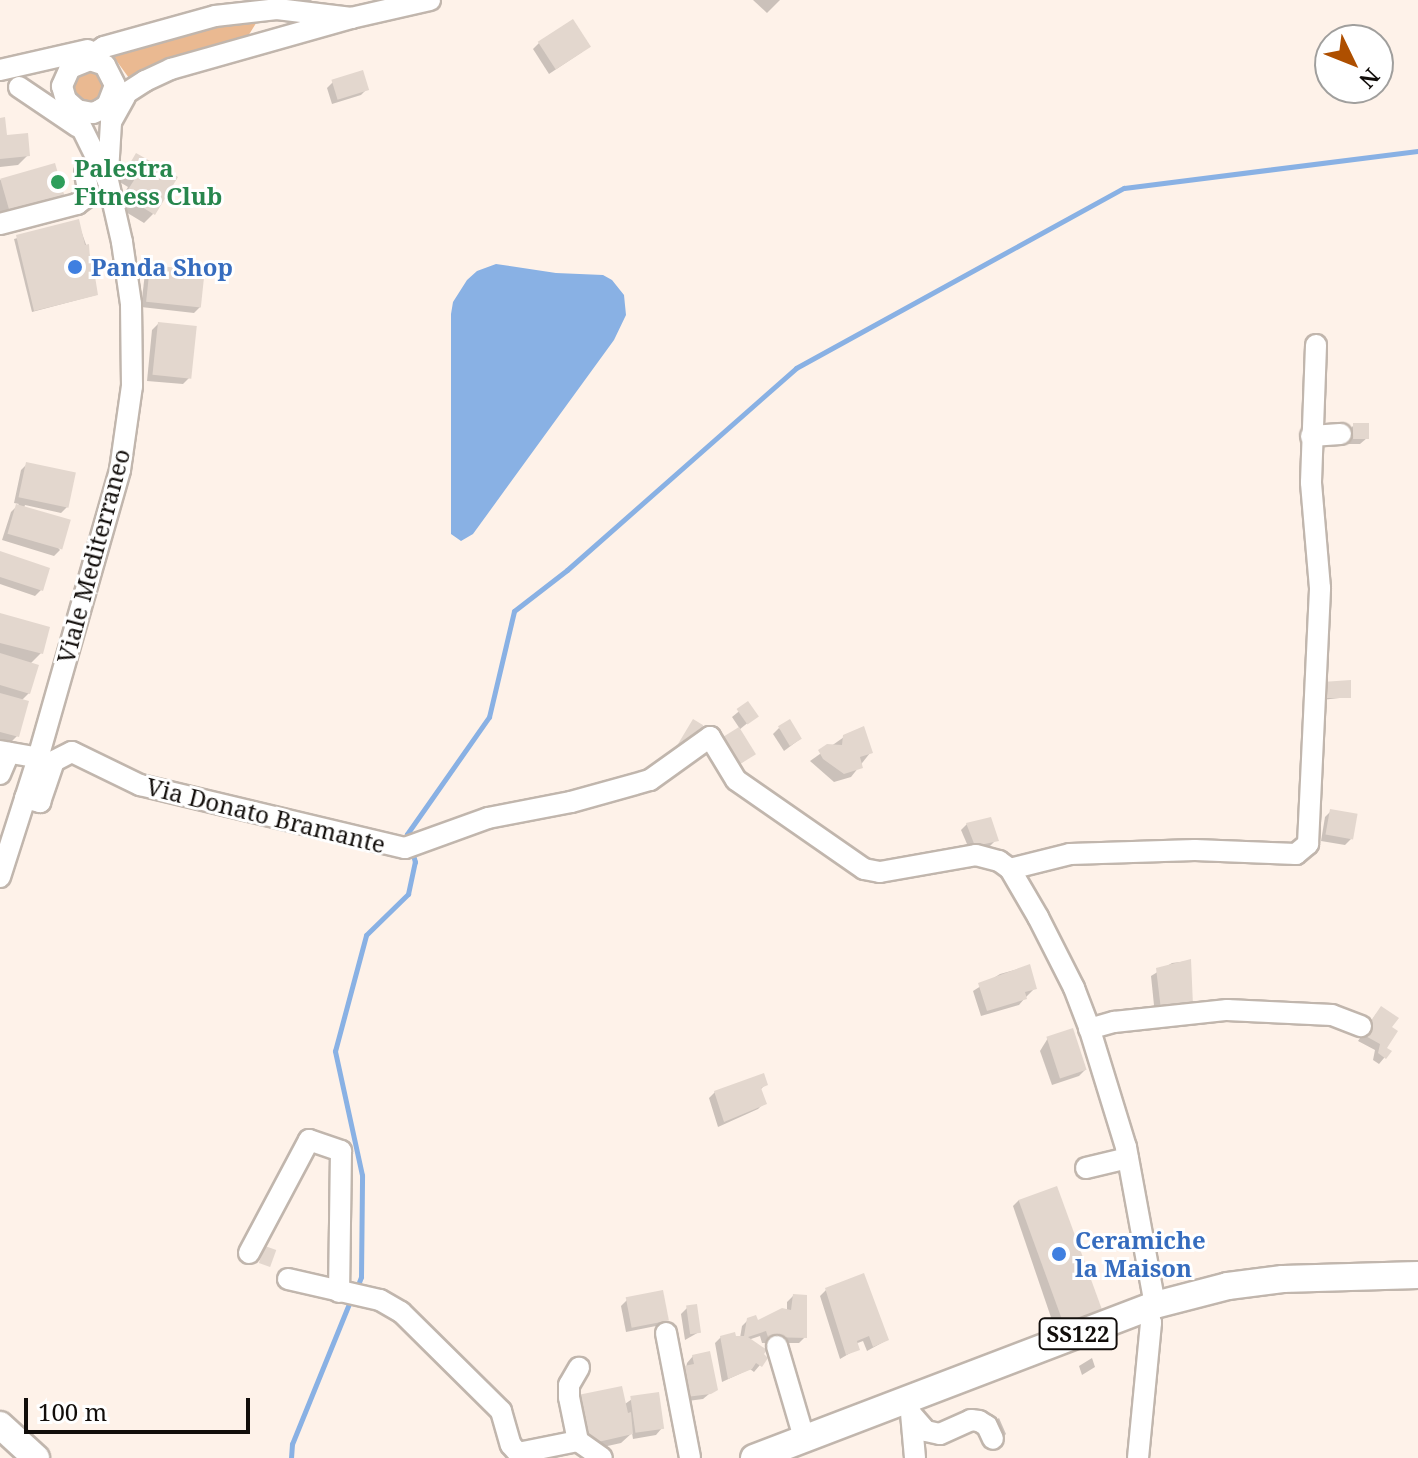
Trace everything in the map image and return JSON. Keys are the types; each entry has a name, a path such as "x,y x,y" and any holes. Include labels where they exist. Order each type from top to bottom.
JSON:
{"main road":[{"name":"SS122","path":"754,1458 804,1438 908,1407 1151,1307 1228,1286 1283,1279 1418,1275"},
{"path":"0,1425 36,1458"}],"street":[{"path":"215,16 236,0"},
{"path":"296,0 316,14"},
{"path":"9,85 68,103 85,113 171,69 351,18 430,0"},
{"path":"253,45 277,5"},
{"path":"0,70 104,47 215,16 277,5 351,18"},
{"path":"68,103 64,80 79,62 104,47"},
{"path":"38,62 105,65 117,98"},
{"path":"9,85 83,133"},
{"name":"Viale Mediterraneo","path":"0,877 38,758 120,470 132,386 131,304 108,181 108,136 117,98"},
{"name":"Viale Mediterraneo","path":"68,103 108,181"},
{"path":"0,224 77,204 85,198 88,189 85,173 99,159"},
{"path":"1138,1458 1151,1307 1128,1158 1074,988 1010,869 1070,854 1161,854 1195,850 1296,854 1308,844 1320,588 1311,482 1316,345"},
{"path":"1311,436 1341,434"},
{"name":"Via Donato Bramante","path":"25,798 40,802 54,761 72,752 140,785 405,848 488,818 571,802 650,780 710,737 736,780 864,869 880,872 976,855 1010,869"},
{"path":"0,774 4,752 38,758"},
{"path":"1089,1029 1114,1022 1227,1010 1332,1015 1361,1026"},
{"path":"249,1253 309,1140 341,1151 339,1292"},
{"path":"1086,1168 1128,1158"},
{"path":"288,1279 380,1300 401,1312 501,1411 511,1445 518,1453 578,1441"},
{"path":"666,1333 690,1458"},
{"path":"777,1346 804,1438"},
{"path":"579,1368 569,1385 578,1441 602,1458"},
{"path":"908,1407 926,1431 940,1434 971,1420 987,1426 993,1439"},
{"path":"908,1407 915,1458"}],"shaded area":[{"path":"258,20 245,41 173,59 129,78 113,56 224,25"},
{"path":"88,71 99,76 104,87 99,98 88,103 77,98 72,87 77,76"}],"water":[{"path":"496,264 556,273 603,275 612,280 624,295 626,315 614,340 473,534 461,541 451,534 451,314 453,302 467,280 477,271"}],"building":[{"path":"573,19 591,47 556,70 538,42"},
{"path":"363,70 369,90 338,100 331,80"},
{"path":"5,117 7,135 28,133 30,156 0,159 0,118"},
{"path":"136,153 178,177 155,215 124,196 136,177 126,170"},
{"path":"55,163 65,198 10,213 0,179"},
{"path":"79,219 85,245 89,244 98,295 34,311 16,235"},
{"path":"150,265 205,271 201,308 146,302"},
{"path":"158,322 197,326 191,379 152,375"},
{"path":"1353,423 1369,423 1369,439 1353,439"},
{"path":"26,462 76,473 68,508 19,497"},
{"path":"16,504 71,520 62,550 7,534"},
{"path":"0,551 50,568 43,591 0,577"},
{"path":"0,613 50,627 43,654 0,643"},
{"path":"0,653 39,665 30,694 0,685"},
{"path":"1351,680 1351,698 1323,698 1322,682"},
{"path":"0,693 29,701 19,737 0,732"},
{"path":"748,701 759,717 747,725 737,709"},
{"path":"693,719 703,725 688,751 678,745"},
{"path":"790,719 802,739 790,746 778,726"},
{"path":"864,726 873,753 860,757 863,768 844,774 823,759 818,750 827,744 842,745 843,735"},
{"path":"739,727 756,754 734,768 717,741"},
{"path":"1330,809 1358,814 1353,839 1325,835"},
{"path":"991,817 999,841 975,846 966,823"},
{"path":"1191,959 1193,1006 1161,1010 1156,968"},
{"path":"1030,964 1037,989 1025,992 1027,999 987,1011 978,983"},
{"path":"1381,1006 1399,1018 1392,1027 1398,1031 1387,1048 1392,1051 1386,1059 1378,1053 1380,1044 1362,1034"},
{"path":"1073,1028 1087,1070 1060,1078 1046,1037"},
{"path":"764,1073 768,1085 761,1088 767,1104 724,1122 714,1091"},
{"name":"Ceramiche la Maison","path":"1057,1186 1102,1310 1064,1324 1018,1200"},
{"path":"265,1246 276,1250 270,1267 259,1263"},
{"path":"864,1273 889,1340 873,1347 869,1336 857,1341 860,1350 846,1355 825,1288"},
{"path":"663,1290 669,1320 632,1328 626,1297"},
{"path":"793,1294 807,1295 807,1338 768,1337 766,1331 748,1337 767,1350 764,1354 768,1358 762,1367 756,1363 752,1369 728,1379 720,1336 735,1332 736,1336 744,1336 747,1318 756,1315 758,1320 782,1308 791,1310"},
{"path":"697,1304 701,1333 690,1334 686,1306"},
{"path":"710,1351 718,1390 711,1394 686,1397 679,1367 694,1364 692,1355"},
{"path":"622,1386 628,1413 631,1412 633,1434 585,1445 573,1396"},
{"path":"659,1392 664,1429 635,1433 630,1396"}],"waterway":[{"path":"409,841 407,834 489,717 514,611 567,570 796,368 1124,188 1418,151"},
{"path":"356,1290 361,1277 362,1175 335,1051 366,935 408,894 415,862 412,851"},
{"path":"291,1458 292,1444 351,1299"}],"place":[{"name":"Palestra Fitness Club","path":"58,182"},
{"name":"Panda Shop","path":"75,267"},
{"name":"Ceramiche la Maison","path":"1059,1254"}]}
